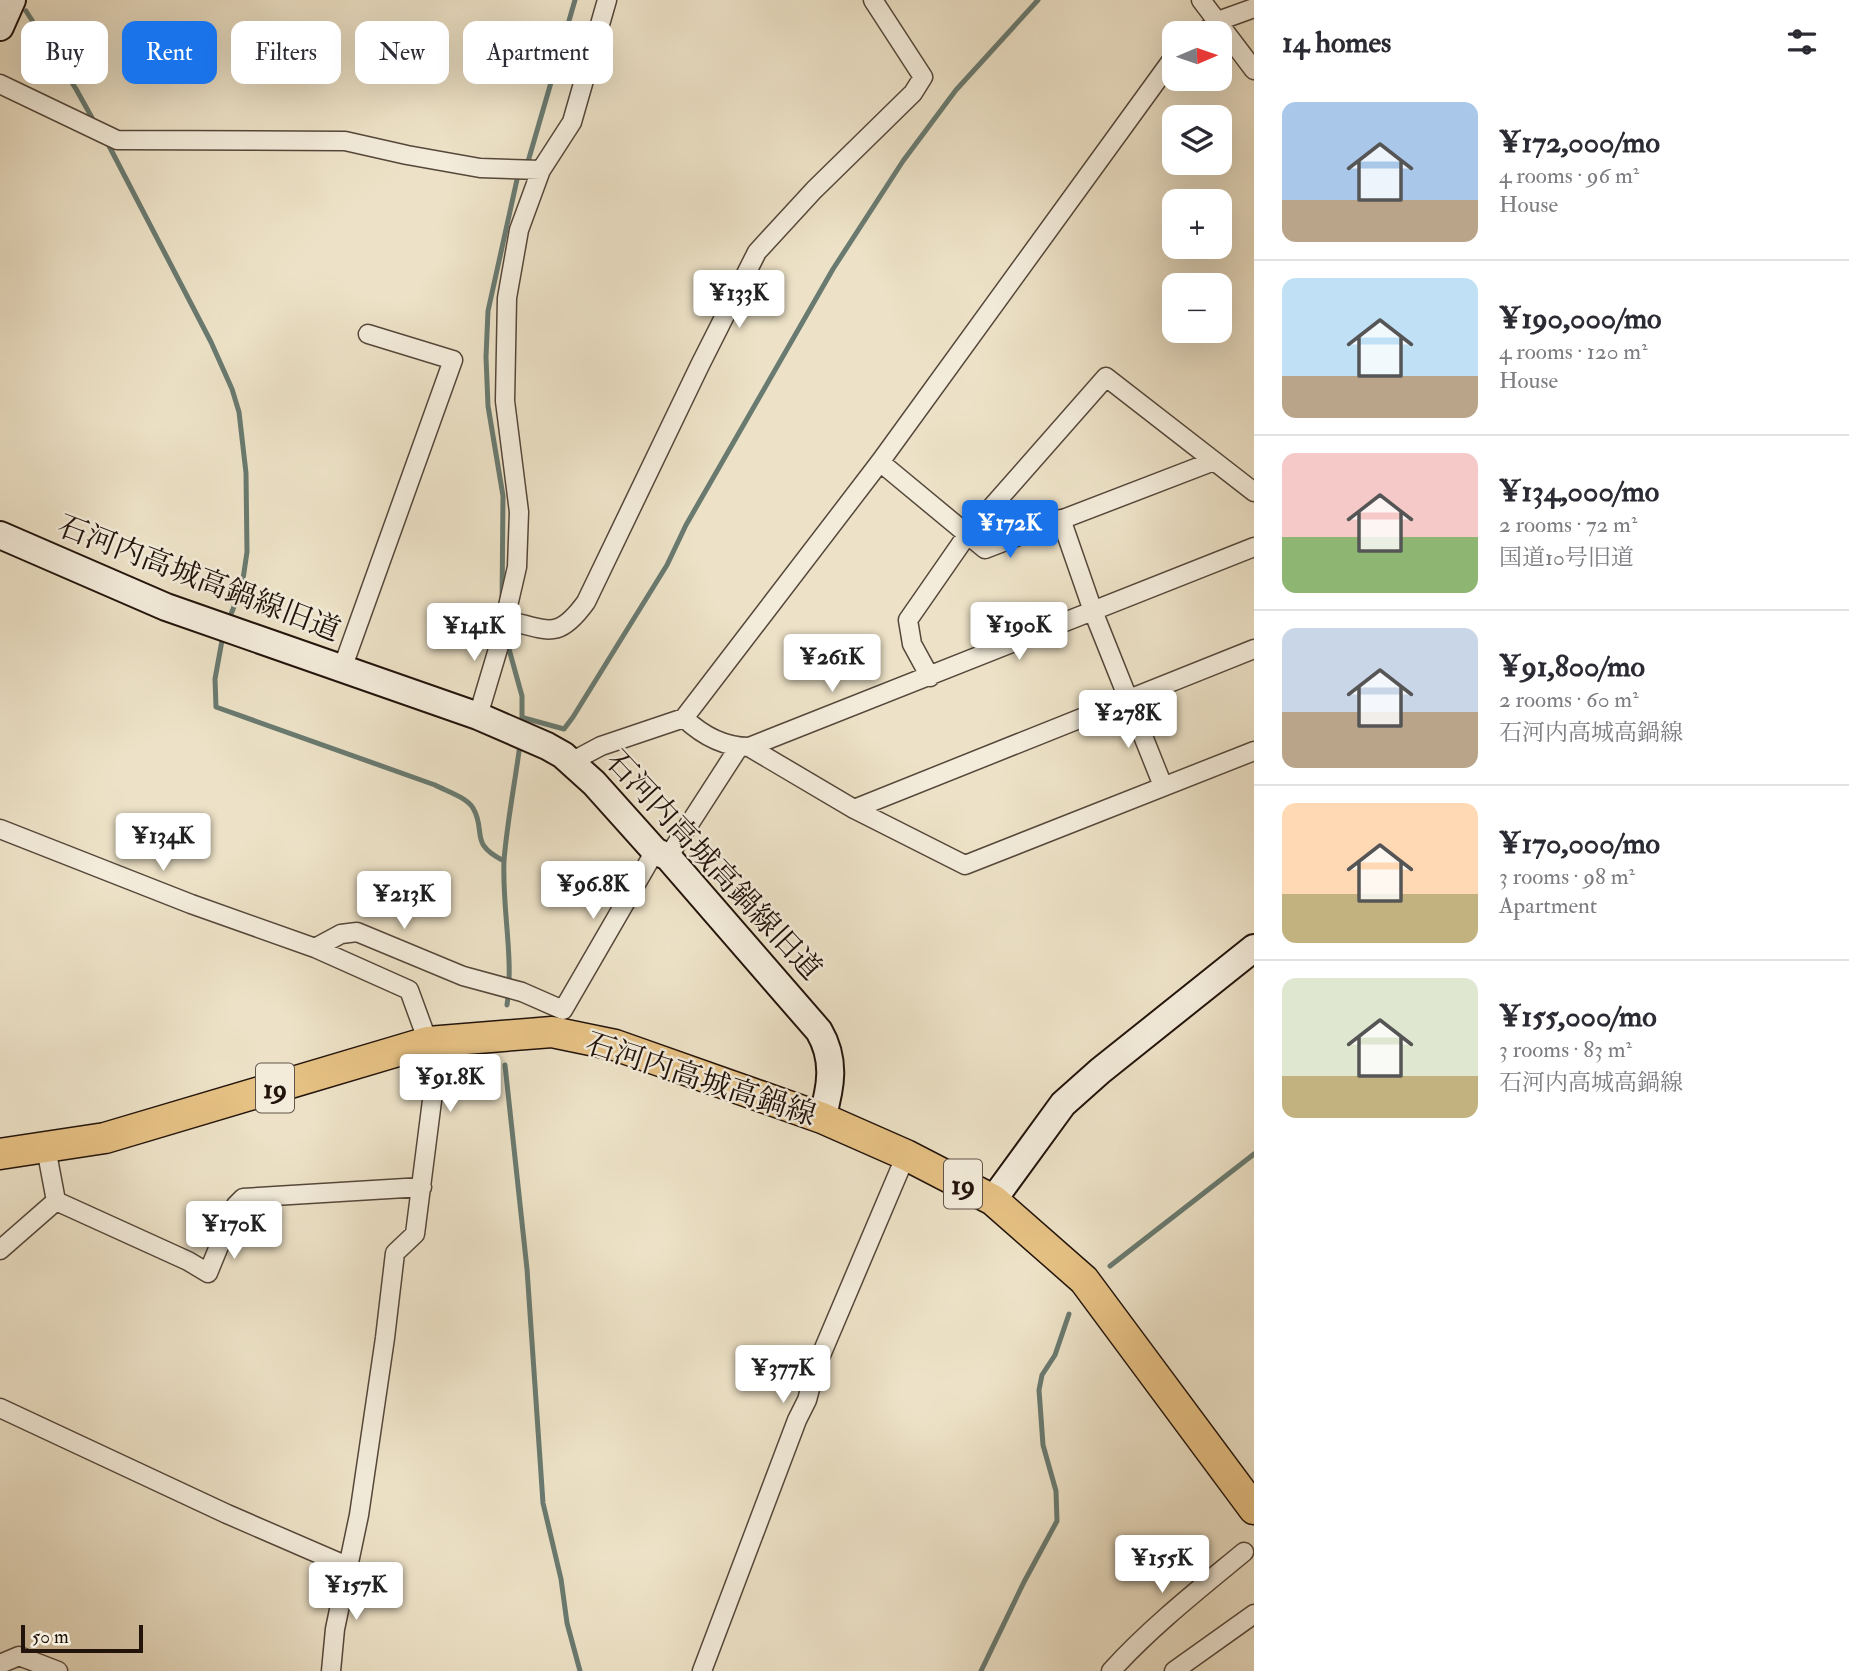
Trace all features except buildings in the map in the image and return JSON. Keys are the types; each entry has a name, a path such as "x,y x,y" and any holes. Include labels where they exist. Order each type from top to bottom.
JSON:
{"main road":[{"name":"石河内高城高鍋線","path":"0,1154 105,1138 428,1042 552,1032 615,1045 822,1118 906,1155 993,1200 1084,1280 1251,1498"}],"street":[{"path":"0,27 12,0"},
{"path":"478,716 517,567 519,512 505,401 507,298 519,230 541,170 572,122 607,0"},
{"path":"505,620 553,631 572,621 586,602 757,252 814,190 913,93 923,77 873,0"},
{"path":"1201,0 1218,21 1254,8"},
{"path":"1232,40 1254,70"},
{"path":"571,762 601,746 684,718 880,462 1162,74"},
{"path":"0,84 117,141 345,141 480,168 541,170"},
{"path":"342,669 453,360 368,334"},
{"path":"930,677 912,644 908,620 967,535 1107,377 1254,492"},
{"path":"880,462 985,549 1214,461"},
{"path":"1061,519 1093,611 1163,786"},
{"name":"石河内高城高鍋線旧道","path":"0,535 166,607 478,716 547,746 571,762 662,854 819,1031 828,1046 831,1087 822,1118"},
{"path":"684,718 702,733 730,747 744,747 930,677 1254,547"},
{"path":"854,809 1254,649"},
{"path":"744,747 854,809 965,865 1254,751"},
{"path":"315,948 341,934 357,932 463,976 522,992 563,1010 662,854 744,747"},
{"path":"0,829 191,904 315,948 409,990 428,1042 435,1077 415,1234 395,1253 359,1515 335,1629 331,1671"},
{"path":"993,1200 1063,1104 1100,1071 1254,948"},
{"path":"46,1148 56,1201"},
{"path":"702,1671 807,1400 816,1367 906,1155"},
{"path":"56,1201 188,1261 208,1273 236,1205 243,1198 422,1187"},
{"path":"0,1250 56,1201"},
{"path":"0,1408 227,1514 347,1566"},
{"path":"1111,1671 1181,1604 1244,1552"},
{"path":"1174,1671 1254,1614"},
{"path":"0,1664 19,1656 58,1671"}],"waterway":[{"path":"527,165 575,0"},
{"path":"524,718 564,729 573,717 667,565 686,525 833,269 903,161 956,90 1038,0"},
{"path":"26,11 96,125"},
{"path":"107,142 211,342 239,412 246,473 247,552 242,586 228,622"},
{"path":"502,604 503,496 488,406 488,311 518,175 521,172"},
{"path":"223,635 215,679 216,707 435,785 456,795 473,808 482,843 493,855 504,861"},
{"path":"507,642 522,696 522,728"},
{"path":"507,1005 509,951 504,861 520,744"},
{"path":"505,1065 527,1269 543,1503 561,1579 567,1623 580,1671"},
{"path":"1110,1266 1254,1154"},
{"path":"981,1671 1057,1521 1056,1491 1043,1445 1039,1390 1042,1375 1055,1355 1069,1314"}]}
